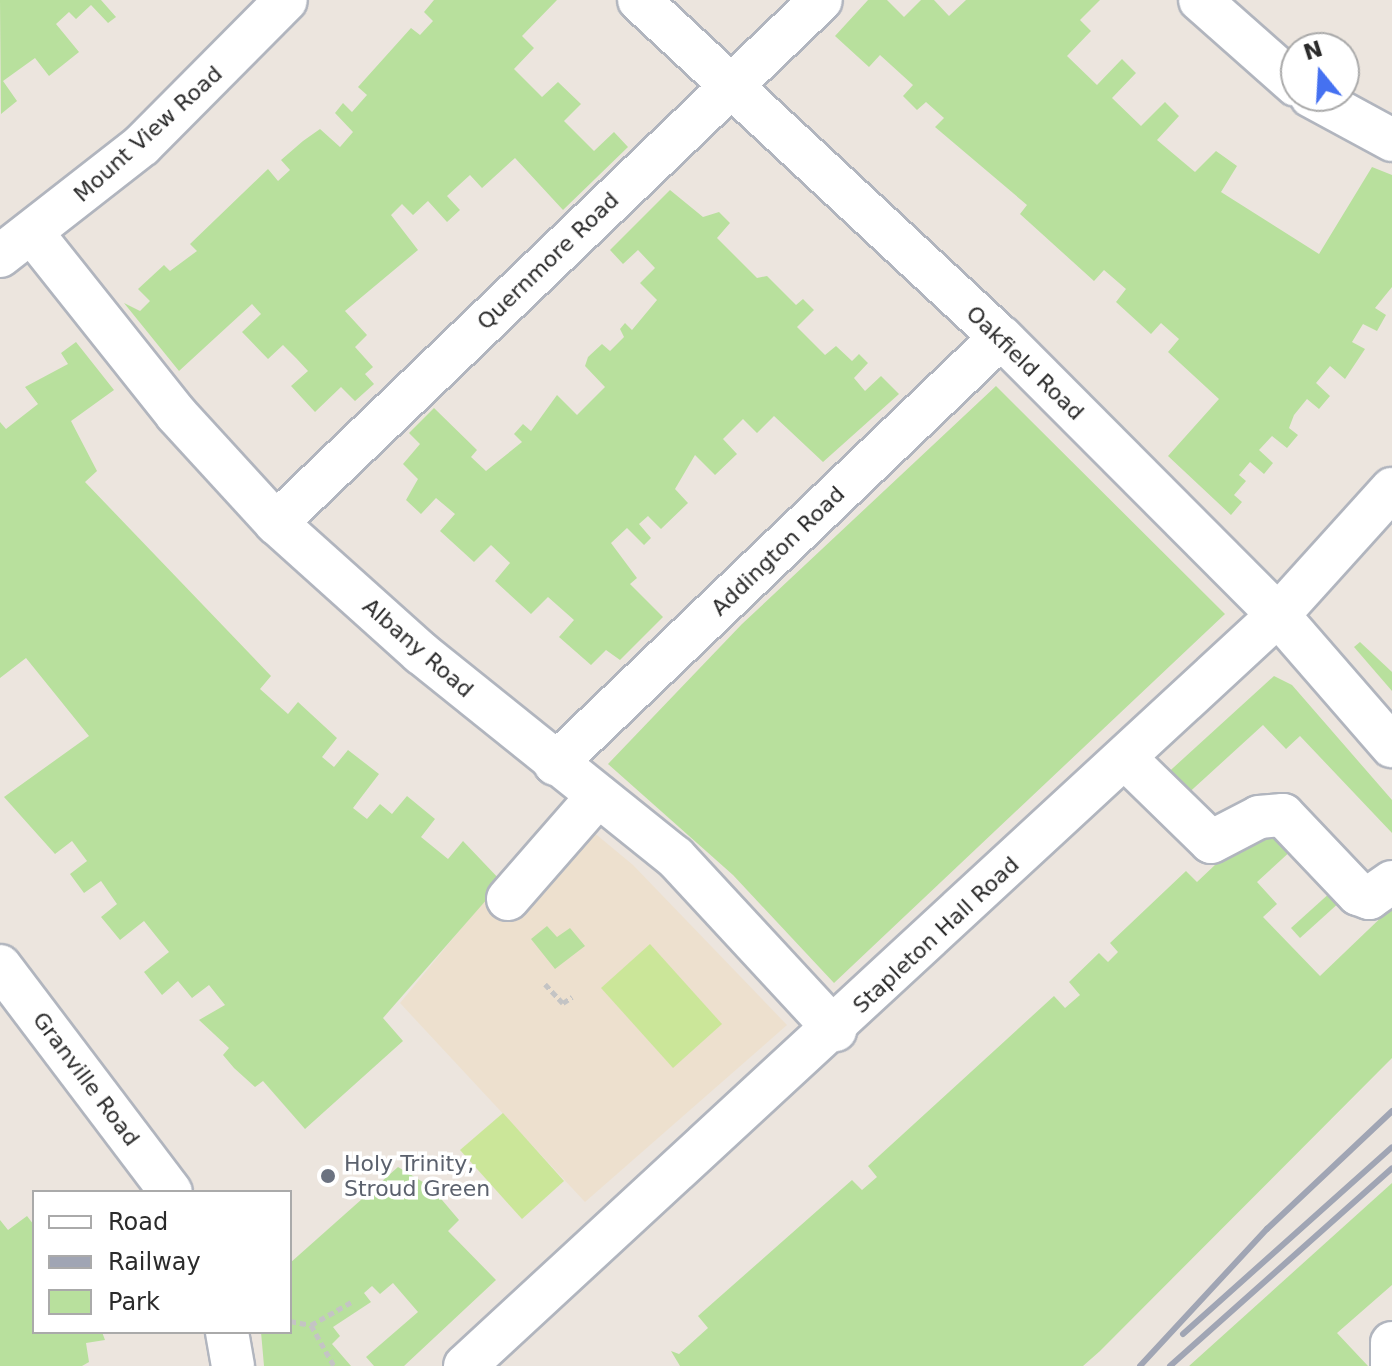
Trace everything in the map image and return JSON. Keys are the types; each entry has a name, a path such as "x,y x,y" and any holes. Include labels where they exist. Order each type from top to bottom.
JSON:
{"street":[{"name":"Mount View Road","path":"16,245 142,145 286,0"},
{"name":"Oakfield Road","path":"639,0 1001,337 1278,615 1392,746"},
{"name":"Quernmore Road","path":"276,523 821,0"},
{"path":"1200,0 1280,71"},
{"path":"1340,112 1392,140"},
{"name":"Albany Road","path":"16,245 276,523 555,764 675,857 835,1030"},
{"name":"Addington Road","path":"555,764 1001,337"},
{"name":"Stapleton Hall Road","path":"468,1365 835,1030 1278,615 1392,489"},
{"path":"1125,758 1211,842 1259,817 1283,815 1358,894 1369,898 1392,882"},
{"path":"508,899 598,796"},
{"name":"Granville Road","path":"0,966 169,1190"},
{"path":"227,1334 233,1366"},
{"path":"1392,1343 1392,1366"}],"path":[{"path":"545,984 563,1003 572,997"},
{"path":"292,1321 311,1325 353,1301"},
{"path":"311,1325 334,1366"}],"shaded area":[{"path":"562,806 633,865 787,1025 585,1202 400,1003"}],"green space":[{"path":"0,0 101,0 116,17 108,23 91,5 76,19 69,12 56,24 79,52 49,76 35,58 3,81 17,101 1,114"},
{"path":"434,0 557,0 522,36 534,48 514,69 542,97 558,82 581,104 564,121 594,151 614,132 628,147 563,210 515,158 482,188 470,175 447,196 460,210 447,222 428,201 413,215 402,204 391,215 418,250 345,311 367,335 355,347 373,367 365,374 374,384 355,401 341,387 315,412 291,386 308,371 283,345 268,359 242,332 261,314 252,304 179,371 124,303 140,311 150,301 138,289 164,265 170,271 197,251 190,244 268,169 278,181 290,170 281,160 303,141 320,129 340,147 353,132 335,113 343,103 352,112 367,95 358,87 411,28 420,35 433,21 424,12"},
{"path":"868,0 887,0 904,17 921,0 934,0 949,16 966,0 1100,0 1080,20 1091,31 1067,56 1097,85 1122,59 1136,73 1112,98 1141,126 1165,102 1179,116 1157,140 1195,172 1216,151 1237,166 1221,192 1319,254 1372,167 1392,175 1392,287 1375,308 1386,315 1377,331 1363,324 1352,342 1365,349 1345,379 1330,366 1316,383 1330,396 1319,409 1307,399 1294,415 1289,428 1298,435 1287,448 1272,436 1259,450 1273,463 1264,474 1250,462 1239,475 1246,481 1234,495 1242,502 1231,515 1168,456 1219,399 1168,352 1179,339 1161,323 1151,334 1116,302 1126,289 1104,270 1094,281 1020,214 1027,205 935,127 944,118 926,102 917,110 903,96 913,85 880,55 869,67 835,36"},
{"path":"670,190 703,217 719,212 730,223 717,238 757,278 767,276 796,305 803,299 814,310 797,327 825,355 836,346 852,361 859,354 868,363 854,378 865,391 881,376 899,394 823,462 774,416 757,433 743,419 723,439 737,454 715,475 695,455 675,489 688,503 661,529 648,516 639,524 651,538 644,545 627,528 611,543 637,578 630,584 663,617 620,660 606,650 591,665 559,637 574,620 548,597 531,614 495,581 510,563 491,545 474,562 440,531 455,514 436,498 421,514 406,500 418,479 403,464 420,444 409,433 434,408 477,450 471,457 486,471 522,442 514,434 523,424 531,431 557,395 577,415 605,387 585,366 588,357 602,344 610,351 624,337 620,329 625,323 632,330 657,300 640,283 655,268 638,250 623,264 610,250"},
{"path":"76,342 114,390 71,421 97,471 85,482 271,676 260,689 288,714 298,702 337,738 322,757 334,767 348,750 379,774 353,808 367,819 380,804 392,814 407,796 435,819 421,837 448,859 463,841 502,882 383,1018 403,1041 305,1129 263,1081 255,1087 234,1068 223,1055 229,1048 199,1020 225,1005 209,985 192,998 178,981 162,995 144,972 169,952 144,921 120,940 101,917 117,904 101,881 84,893 70,874 87,861 72,841 55,854 4,797 89,736 26,658 0,678 0,422 6,429 38,404 25,387 68,364 61,353"},
{"path":"996,386 1225,614 834,983 733,875 608,764 742,624"},
{"path":"1360,642 1392,672 1392,691 1354,647"},
{"path":"1274,676 1292,685 1392,800 1392,833 1300,736 1286,749 1263,725 1183,798 1162,778"},
{"path":"1258,825 1293,849 1257,882 1277,904 1263,917 1320,976 1392,907 1392,1058 1100,1351 1083,1366 680,1366 671,1351 679,1354 708,1328 698,1316 852,1180 862,1190 877,1177 868,1166 1054,996 1065,1008 1080,995 1069,982 1099,953 1108,962 1118,952 1110,943 1186,871 1197,882 1216,864 1204,851"},
{"path":"1332,891 1341,901 1300,938 1291,928"},
{"path":"547,926 557,937 570,928 585,946 555,969 531,939"},
{"path":"650,944 722,1024 673,1068 601,988"},
{"path":"503,1113 564,1181 522,1219 460,1150"},
{"path":"398,1167 431,1187 459,1220 448,1231 496,1280 404,1366 374,1366 366,1357 418,1312 393,1283 380,1294 372,1286 364,1293 371,1302 333,1327 340,1336 332,1344 351,1366 264,1366 261,1334 292,1334 292,1261"},
{"path":"1392,1183 1392,1285 1337,1333 1368,1366 1189,1366"},
{"path":"27,1216 32,1222 32,1334 103,1334 105,1340 86,1343 89,1362 82,1366 0,1366 0,1220 8,1230"}],"railway":[{"path":"1140,1366 1267,1229 1392,1111"},
{"path":"1183,1334 1392,1147"},
{"path":"1170,1366 1392,1168"}],"place":[{"name":"Holy Trinity, Stroud Green","path":"328,1176"}]}
